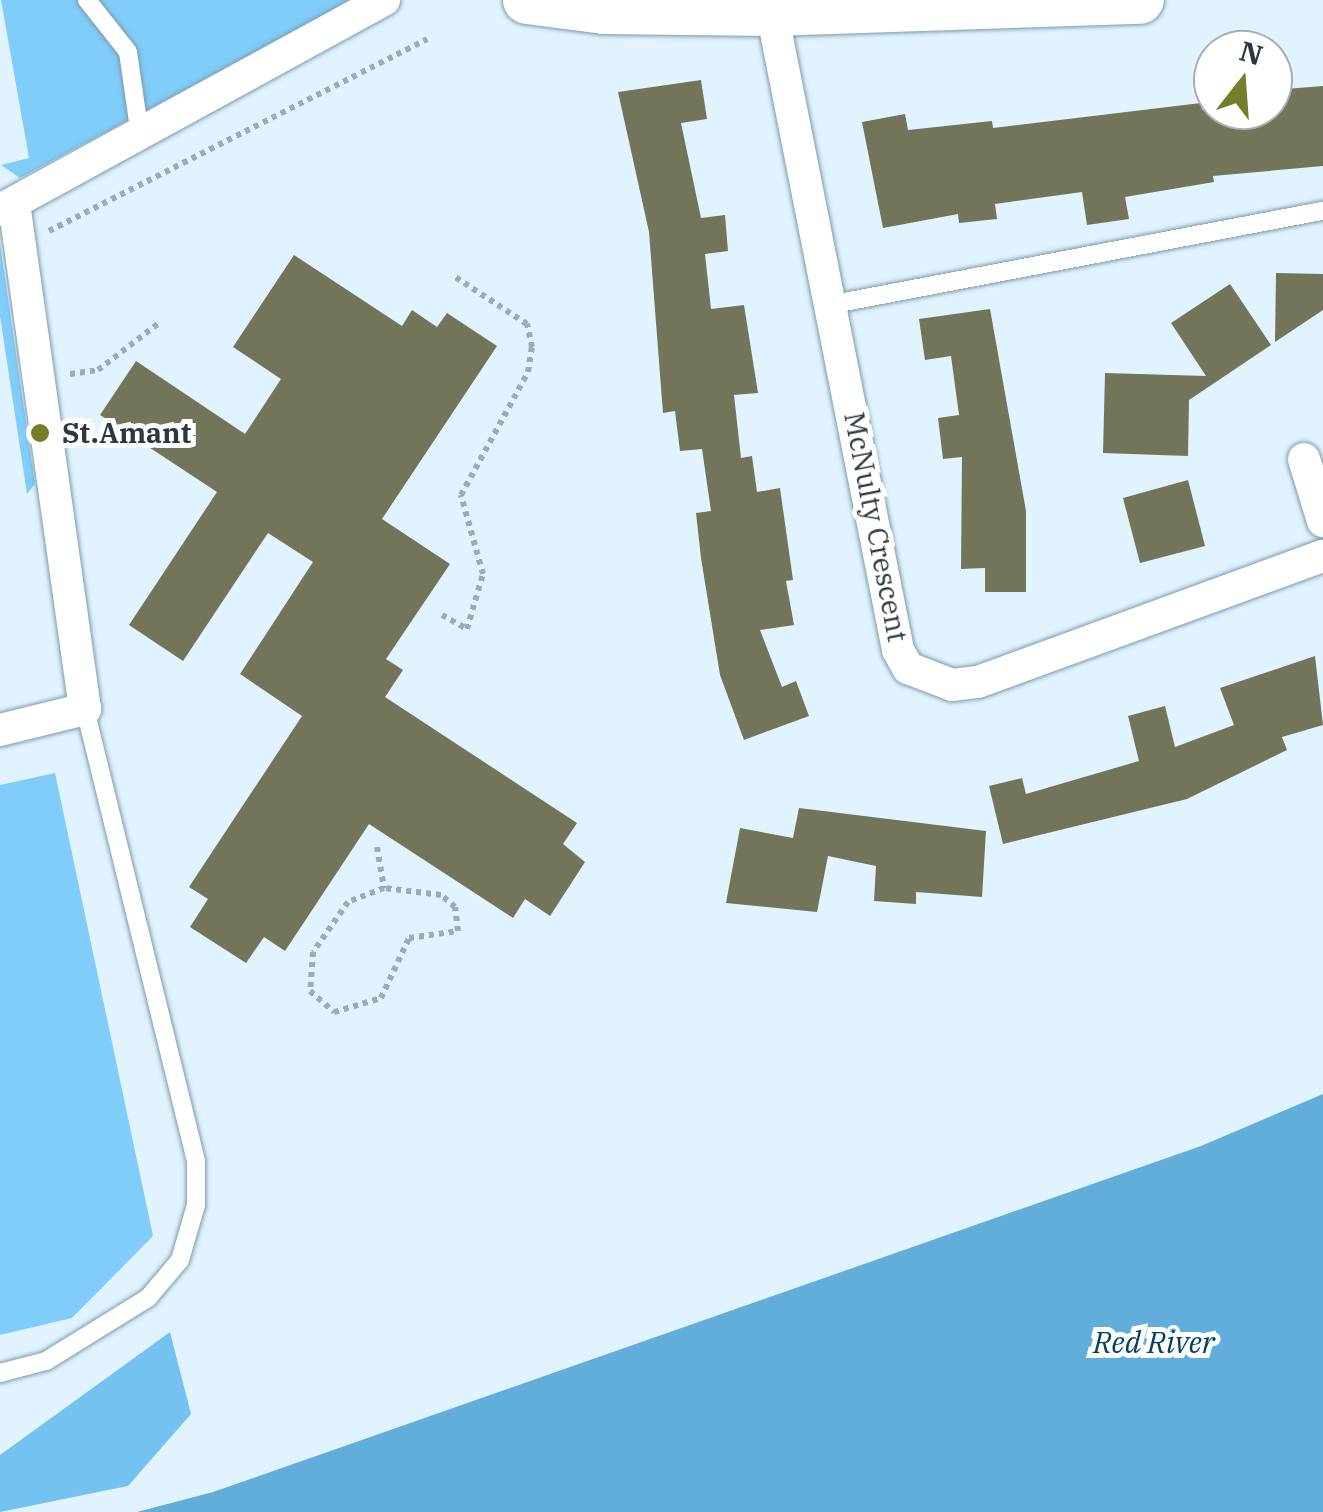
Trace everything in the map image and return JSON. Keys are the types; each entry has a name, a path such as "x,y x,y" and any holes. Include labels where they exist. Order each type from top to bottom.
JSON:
{"street":[{"path":"0,730 84,710 21,244 7,206 384,0"},
{"path":"528,0 604,10 772,12 1140,0"},
{"name":"McNulty Crescent","path":"772,12 834,304 898,650 926,680 978,682 1323,556"},
{"path":"1304,459 1323,522"}],"lane":[{"path":"88,0 128,52 140,135"},
{"path":"834,304 1323,212"},
{"path":"0,1373 46,1361 148,1298 180,1260 196,1205 196,1161 84,710"}],"path":[{"path":"21,244 427,39"},
{"path":"442,616 467,629 483,574 460,495 528,372 532,346 527,324 452,274"},
{"path":"39,379 98,370 160,322"},
{"path":"376,847 384,888"},
{"path":"384,888 441,895 455,907 458,930 410,938 380,998 334,1012 310,991 322,928 348,902 384,888"}],"shaded area":[{"path":"1,0 353,0 20,178 1,165 29,158"},
{"path":"0,244 35,484 27,494 0,316"},
{"path":"55,773 153,1236 72,1318 0,1335 0,785"},
{"path":"170,1332 191,1414 128,1486 0,1512 0,1455"}],"water":[{"name":"Red River","path":"1323,1094 1323,1512 137,1512 213,1492 1201,1146"}],"building":[{"path":"701,80 707,119 681,123 701,218 725,215 728,251 705,254 711,309 744,305 758,393 734,395 741,458 752,456 757,492 780,488 793,580 786,581 794,625 760,630 782,687 796,681 809,716 744,740 720,675 701,558 696,513 711,511 702,449 680,451 675,411 663,413 649,232 618,92"},
{"path":"1323,86 1323,166 1213,176 1214,182 1125,197 1129,219 1087,225 1082,192 995,204 997,219 959,223 958,214 883,228 862,122 905,114 908,130 992,121 993,128 1193,104 1193,130 1293,130 1293,88"},
{"path":"294,255 402,326 412,310 437,327 447,313 497,346 382,519 450,564 386,659 403,670 385,697 577,823 563,844 585,862 550,916 525,899 513,918 369,824 285,951 264,937 246,963 190,927 208,899 189,887 302,716 240,674 313,562 268,533 183,661 129,625 217,492 100,415 136,361 245,434 281,379 233,347"},
{"path":"1276,273 1323,274 1323,310 1275,342"},
{"path":"1230,284 1271,345 1189,400 1188,456 1103,453 1105,373 1206,376 1171,323"},
{"path":"990,309 1026,511 1026,592 985,592 985,568 961,569 962,457 943,459 938,418 959,415 951,356 925,360 919,319"},
{"path":"1188,480 1205,546 1140,563 1123,498"},
{"path":"1315,656 1323,725 1282,737 1287,750 1187,799 1003,844 989,786 1022,778 1026,794 1139,761 1128,716 1165,706 1175,747 1234,725 1220,688"},
{"path":"799,808 986,831 982,897 916,892 916,904 874,901 876,866 828,856 817,912 726,903 740,828 793,838"}],"place":[{"name":"St.Amant","path":"40,433"}]}
